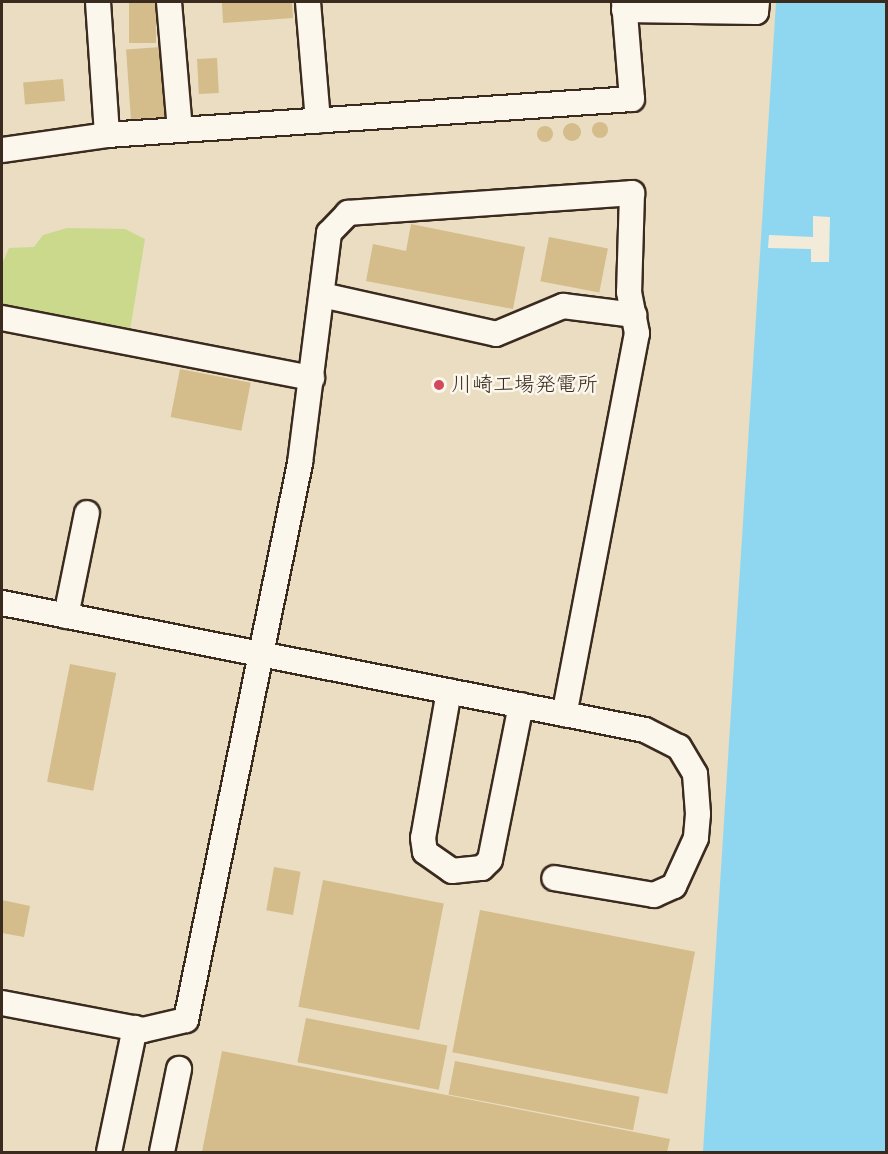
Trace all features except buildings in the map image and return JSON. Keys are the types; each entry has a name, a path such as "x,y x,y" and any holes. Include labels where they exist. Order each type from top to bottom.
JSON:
{"lane":[{"path":"98,2 107,135"},
{"path":"169,2 180,130"},
{"path":"309,2 318,121"},
{"path":"2,150 107,135 632,99 624,6 756,12 757,2"},
{"path":"2,1003 135,1028 186,1020 300,463 329,233 348,213 632,193 629,292 637,333 564,714"},
{"path":"322,295 496,334 563,306 634,315"},
{"path":"2,318 312,378"},
{"path":"66,616 87,513"},
{"path":"2,603 645,730 679,747 695,774 699,814 686,865 674,886 654,895 554,878"},
{"path":"448,691 423,838 425,852 452,871 482,868 490,860 521,705"},
{"path":"108,1152 135,1028"},
{"path":"162,1152 179,1069"}],"shaded area":[{"path":"2,2 776,2 776,1152 2,1152"}],"green space":[{"path":"67,228 125,229 145,239 130,330 2,306 2,264 9,248 34,247 43,235"}],"water":[{"path":"776,2 886,2 886,1152 703,1152"}],"pier":[{"path":"813,216 830,217 829,262 811,262 811,249 768,248 769,235 813,237"}],"place":[{"name":"川崎工場発電所","path":"439,385"}]}
